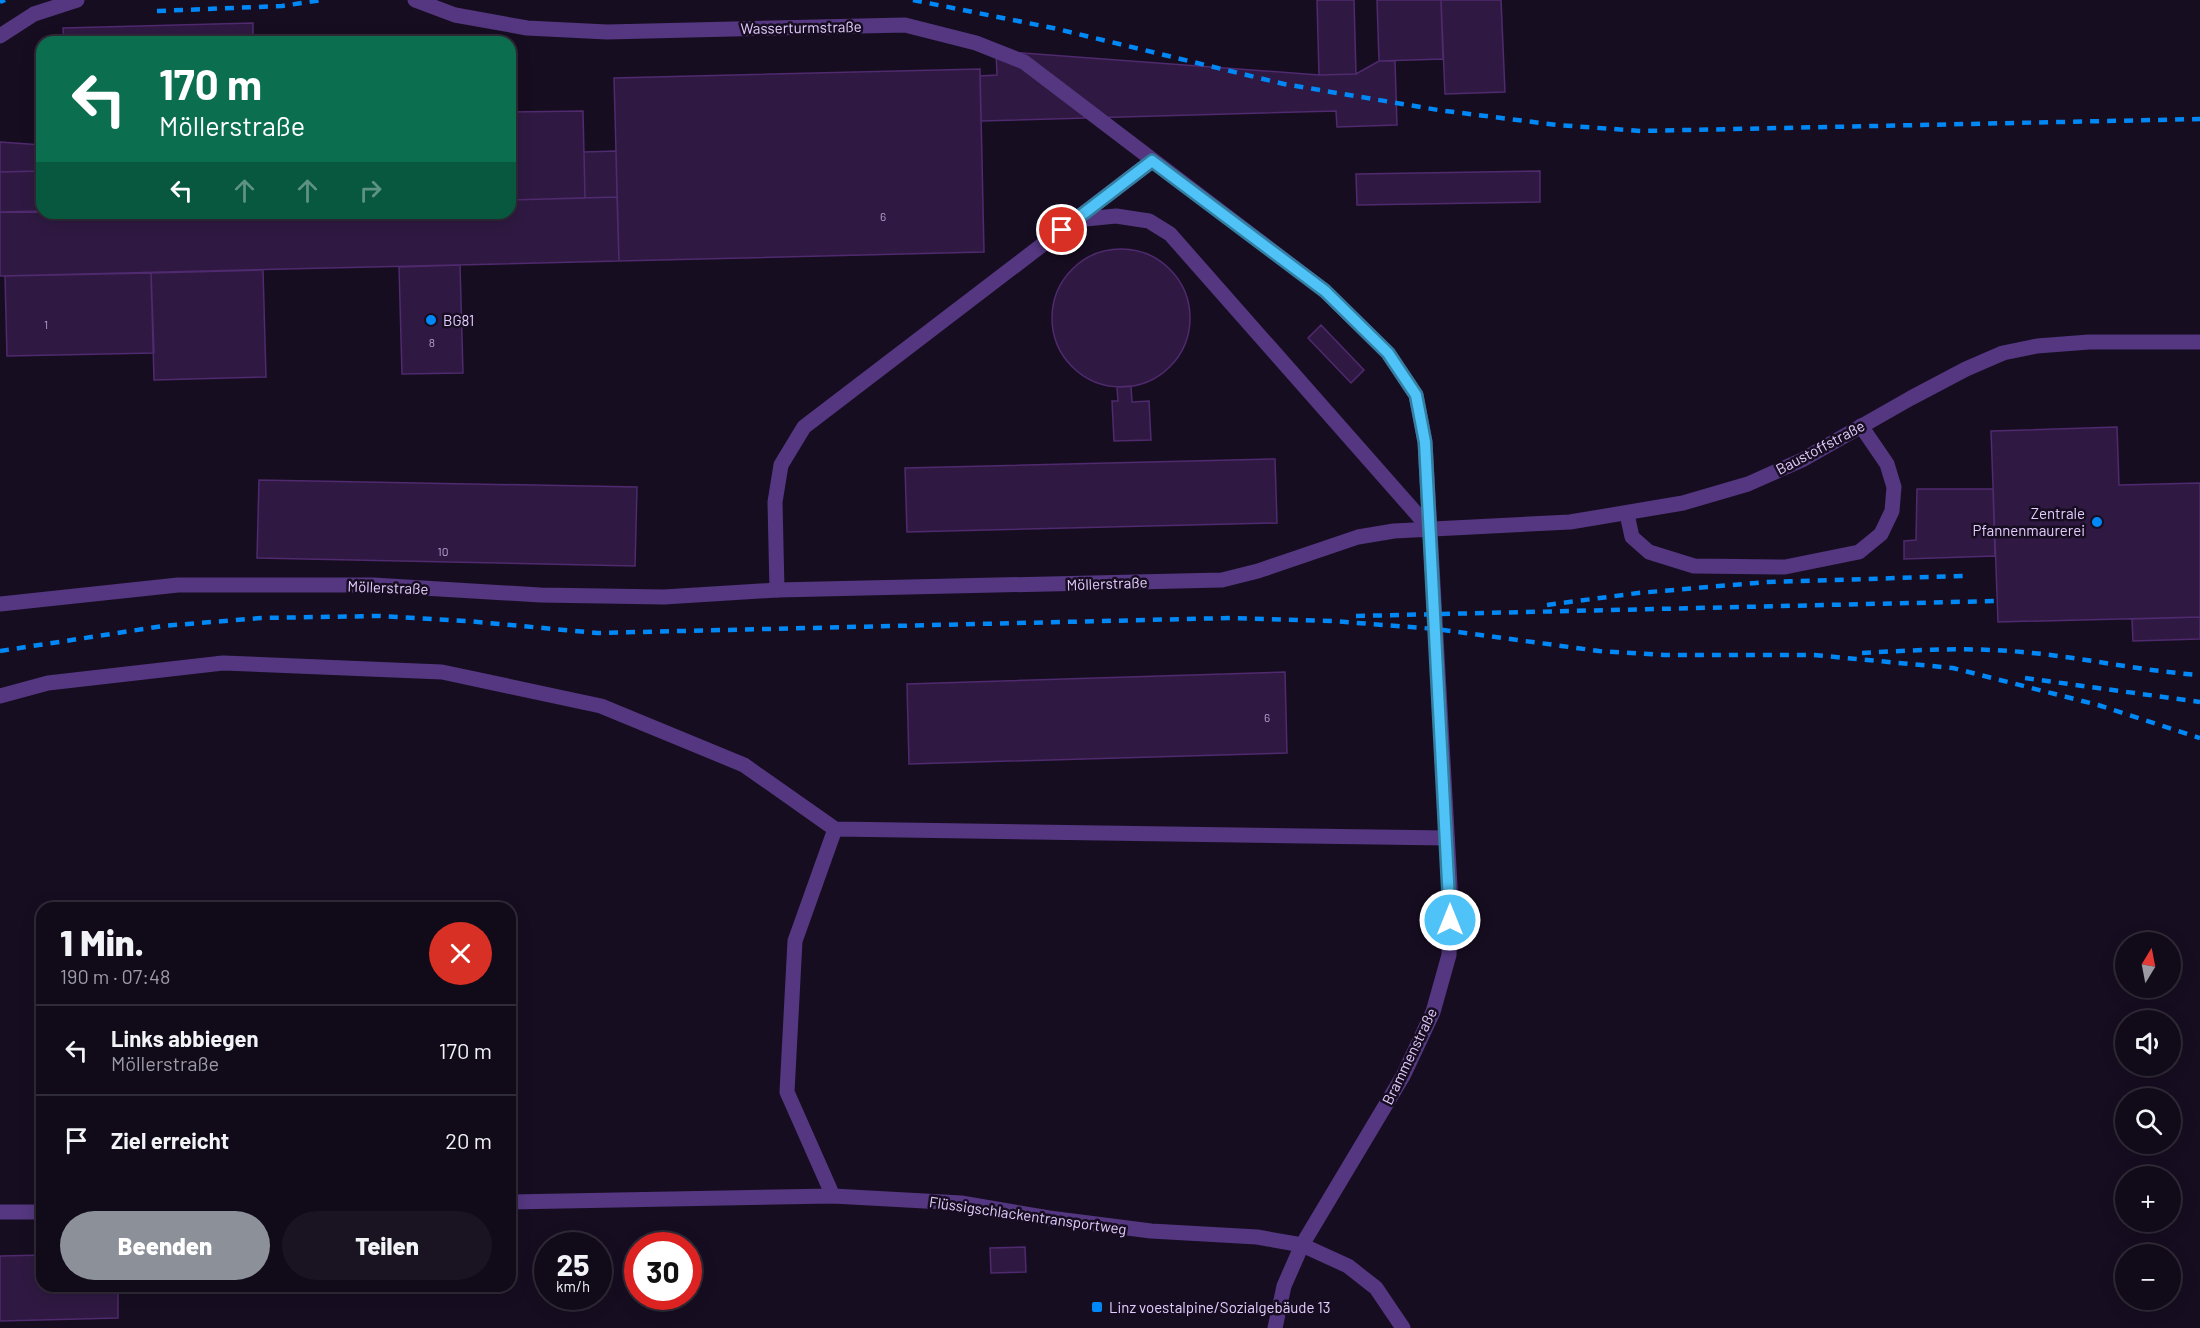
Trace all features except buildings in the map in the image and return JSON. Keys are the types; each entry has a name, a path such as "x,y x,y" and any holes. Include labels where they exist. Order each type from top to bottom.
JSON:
{"street":[{"path":"0,36 34,14 77,0"},
{"name":"Wasserturmstraße","path":"415,0 455,15 528,28 607,32 905,25 976,43 1024,62 1152,161"},
{"path":"777,590 775,502 781,465 804,427 1152,161"},
{"name":"Brammenstraße","path":"1152,161 1325,291 1388,353 1416,395 1425,442 1451,903 1449,955 1432,1012 1402,1076 1302,1245 1284,1286 1275,1328"},
{"path":"1075,220 1116,216 1149,221 1170,234 1430,529"},
{"name":"Baustoffstraße","path":"1430,529 1570,522 1627,514 1683,503 1748,484 1802,460 1966,369 2003,353 2037,346 2089,342 2200,342"},
{"path":"1627,514 1632,537 1649,552 1694,566 1785,567 1859,552 1881,534 1892,512 1894,487 1887,464 1861,426"},
{"name":"Möllerstraße","path":"0,604 178,585 373,585 540,594 664,597 777,590 1222,580 1258,571 1358,537 1394,531 1430,529"},
{"path":"0,696 48,683 223,663 442,672 601,706 744,765 835,829 1447,838"},
{"path":"833,1196 787,1092 795,941 835,829"},
{"name":"Flüssigschlackentransportweg","path":"516,1202 833,1196 961,1203 1139,1230 1257,1237 1302,1245 1348,1266 1376,1288 1403,1328"},
{"path":"0,1212 36,1212"}],"railway":[{"path":"0,2 5,0"},
{"path":"157,11 282,6 322,0"},
{"path":"913,0 1053,28 1284,84 1438,110 1557,125 1641,131 2200,119"},
{"path":"1547,605 1638,593 1767,582 1964,576"},
{"path":"1356,616 1997,601"},
{"path":"0,651 163,626 261,618 379,616 467,621 597,633 1230,618 1332,621 1436,629 1599,651 1664,655 1814,655 1953,668 2098,705 2200,738"},
{"path":"1862,653 1942,649 2002,650 2200,675"},
{"path":"2025,678 2200,702"}],"place":[{"name":"BG81","path":"431,320"},
{"name":"Zentrale Pfannenmaurerei","path":"2097,522"},
{"name":"Linz voestalpine/Sozialgebäude 13","path":"1097,1307"}],"route":[{"path":"1062,230 1152,161 1325,291 1388,353 1416,395 1425,442 1451,903 1450,920"}]}
